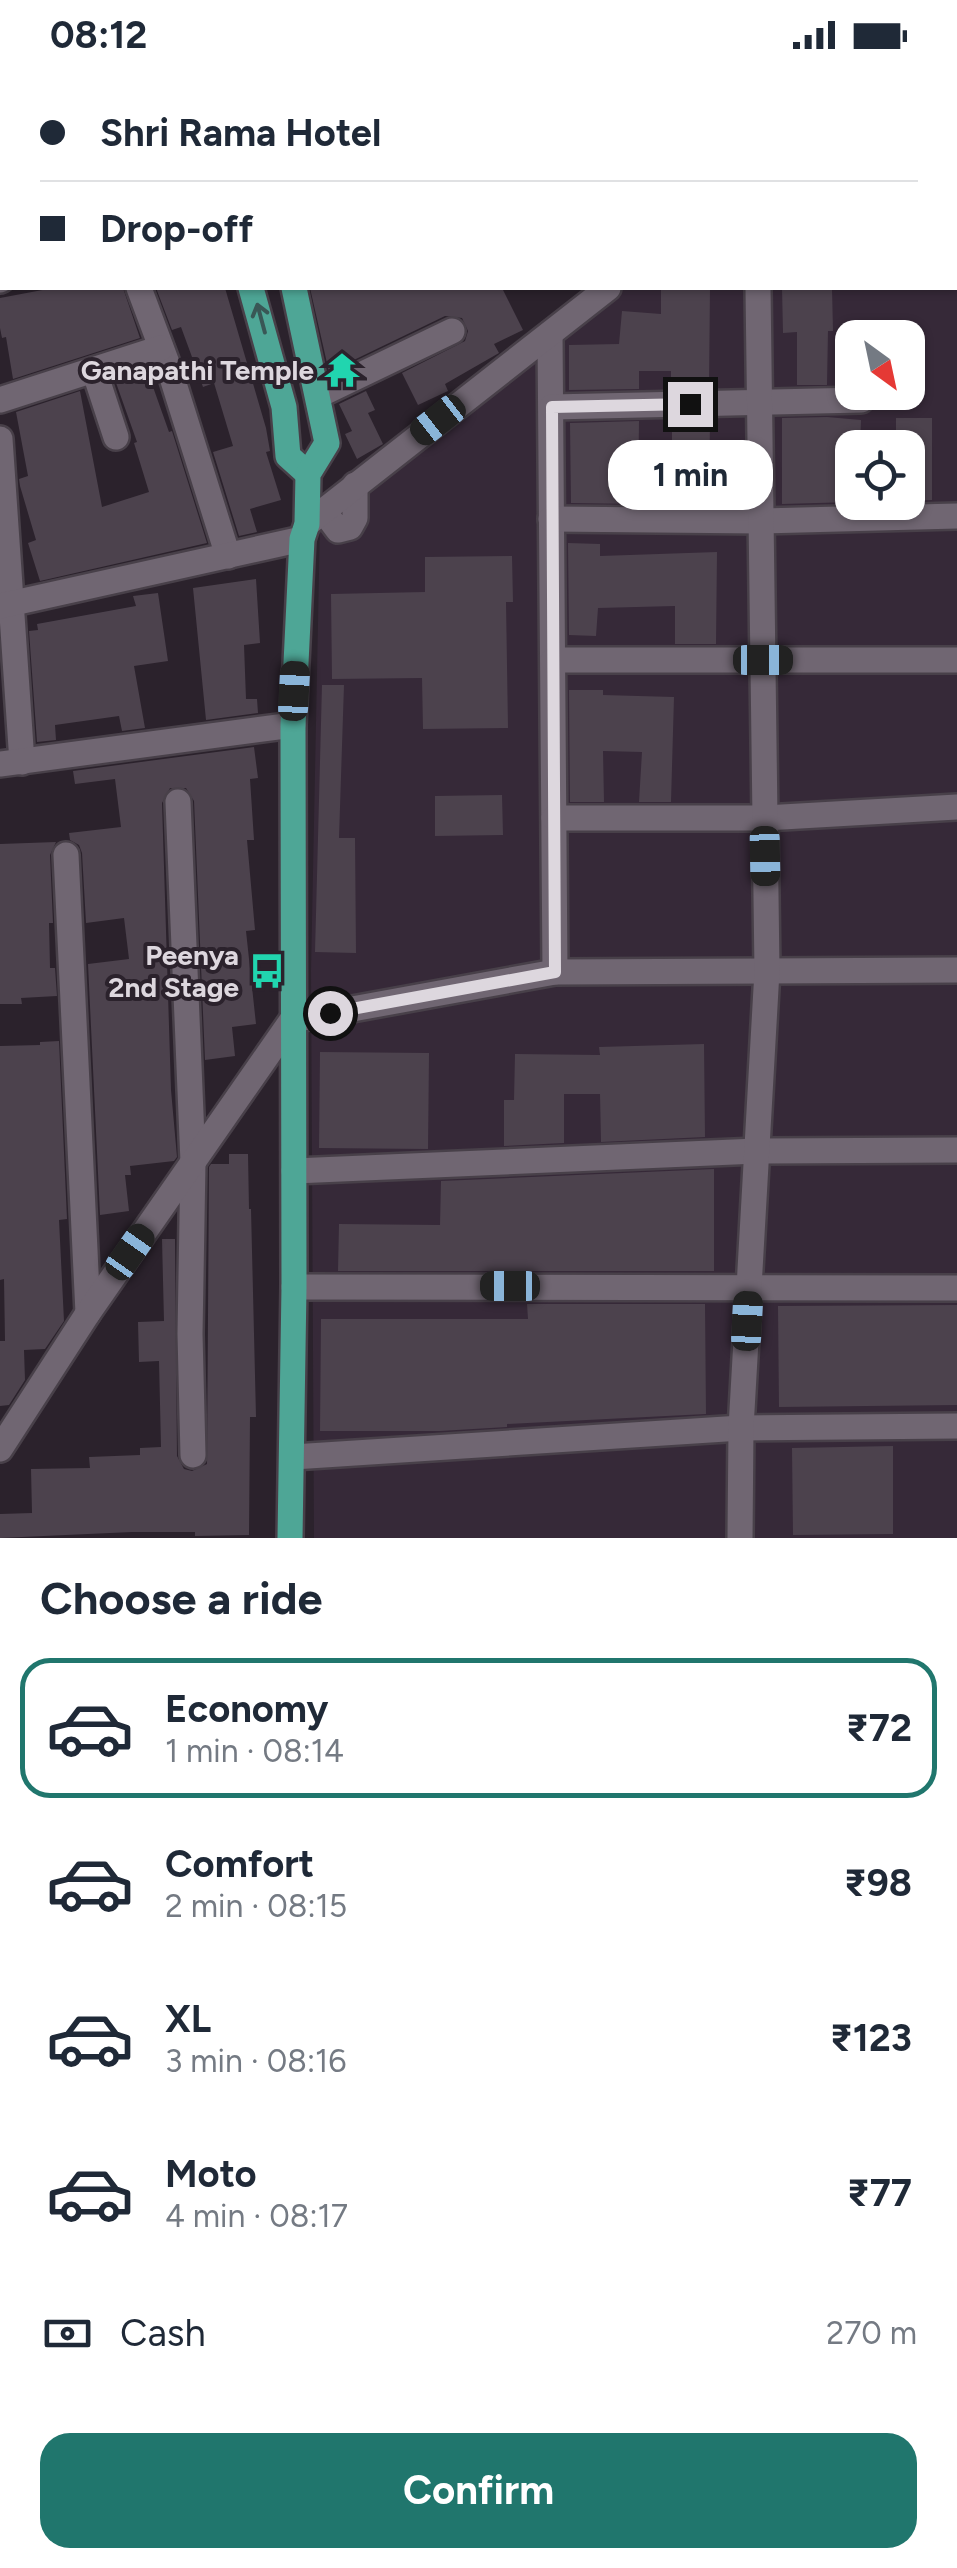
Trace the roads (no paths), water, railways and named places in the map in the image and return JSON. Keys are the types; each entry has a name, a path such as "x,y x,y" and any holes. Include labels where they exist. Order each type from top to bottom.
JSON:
{"main road":[{"path":"253,290 284,408 288,456 308,474"},
{"path":"290,1538 294,1287 293,725 314,531 308,474 328,444 294,290"}],"street":[{"path":"140,290 228,556"},
{"path":"6,606 228,556 314,531 355,485 605,290"},
{"path":"740,1538 741,1428 767,971 758,290"},
{"path":"320,395 452,331"},
{"path":"550,334 555,972"},
{"path":"0,400 161,348"},
{"path":"94,370 116,436"},
{"path":"552,407 835,401"},
{"path":"0,439 11,763 293,725"},
{"path":"551,519 760,521 957,516"},
{"path":"552,660 957,660"},
{"path":"178,802 194,1162 190,1334 193,1455"},
{"path":"554,818 765,818 957,807"},
{"path":"66,855 88,1313"},
{"path":"0,1449 88,1313 292,1020 555,972 957,970"},
{"path":"294,1170 757,1150 957,1150"},
{"path":"294,1287 957,1288"},
{"path":"293,1457 741,1428 957,1426"}],"place":[{"name":"Ganapathi Temple","path":"342,370"},
{"name":"Peenya 2nd Stage","path":"267,971"}]}
